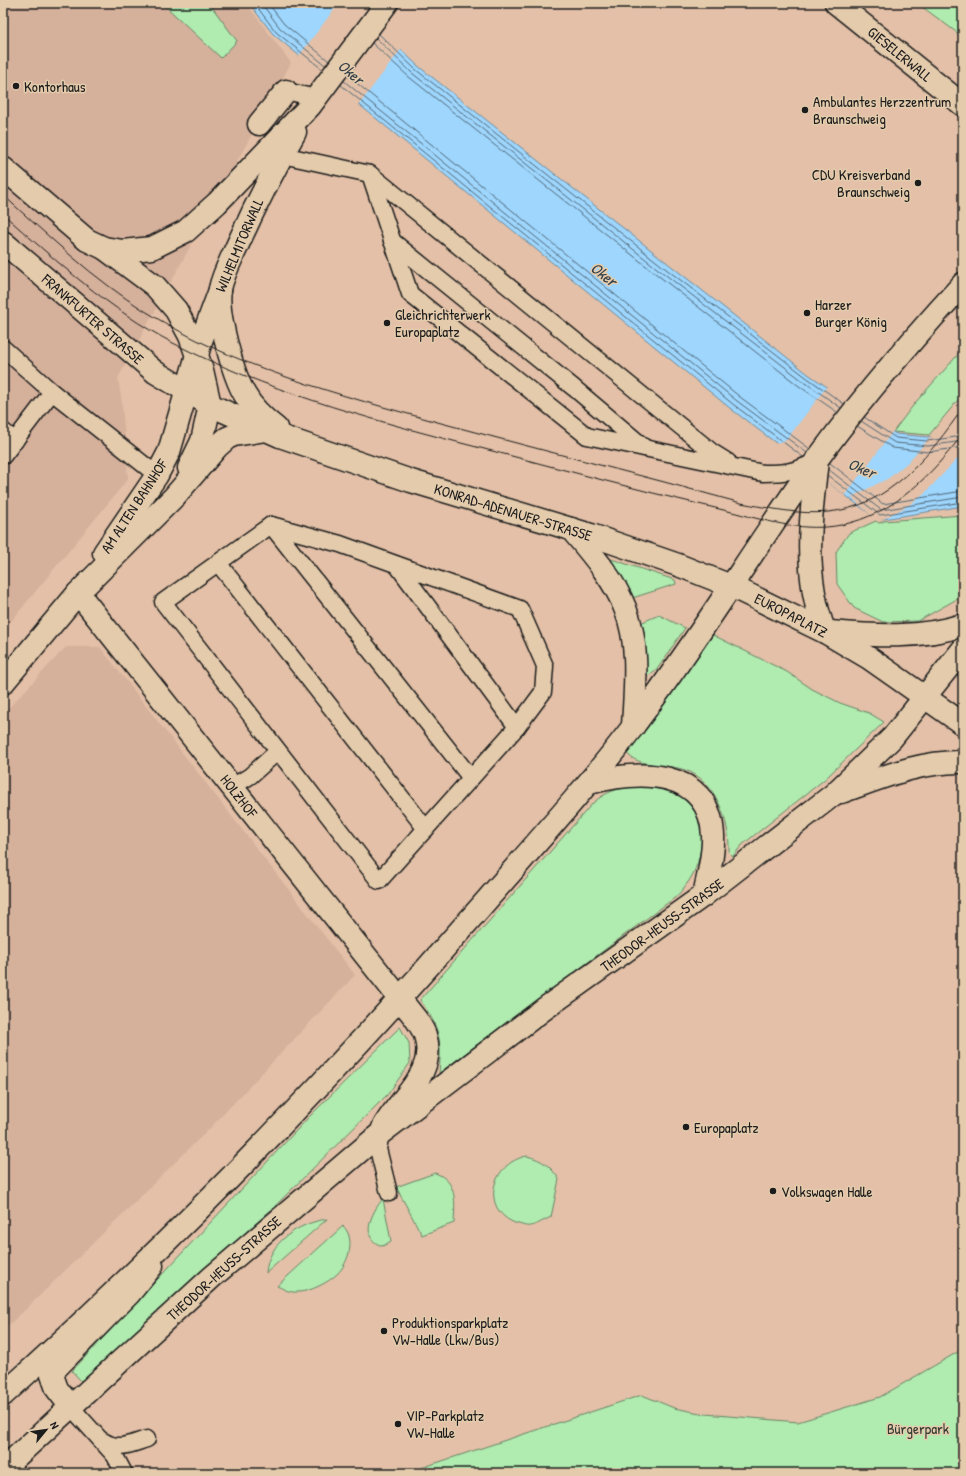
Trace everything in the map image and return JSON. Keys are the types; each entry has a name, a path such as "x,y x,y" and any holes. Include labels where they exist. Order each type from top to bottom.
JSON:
{"main road":[{"name":"GIESELERWALL","path":"836,3 963,105"},
{"name":"WILHELMITORWALL","path":"104,248 123,251 152,248 186,231 273,151 317,97 386,4"},
{"path":"259,124 286,91"},
{"name":"WILHELMITORWALL","path":"187,392 197,355 220,290 230,263 260,196 273,151"},
{"path":"3,168 77,233 104,248 154,286 168,299 185,325 197,355 210,405"},
{"name":"FRANKFURTER STRASSE","path":"3,242 155,372 187,392"},
{"path":"3,1395 50,1353 188,1221 314,1093 400,1000 589,783 633,727 809,472 873,386 925,325 963,284"},
{"name":"KONRAD-ADENAUER-STRASSE","path":"220,290 222,321 234,371 245,395 260,417 294,440"},
{"path":"925,325 963,308"},
{"name":"KONRAD-ADENAUER-STRASSE","path":"187,392 210,405 266,430 294,440 412,481 571,529 678,564 731,586"},
{"name":"AM ALTEN BAHNHOF","path":"78,593 158,475 169,452 187,392"},
{"name":"AM ALTEN BAHNHOF","path":"174,497 202,441 210,405"},
{"name":"AM ALTEN BAHNHOF","path":"3,683 78,593 174,497 217,447 227,438 234,435 266,430"},
{"path":"809,472 811,572 817,607 825,632 871,636 920,634 963,624"},
{"path":"571,529 599,564 619,595 627,614 633,636 635,652 633,727"},
{"name":"EUROPAPLATZ","path":"731,586 825,632 869,658 926,696"},
{"name":"HOLZHOF","path":"78,593 400,1000"},
{"path":"963,649 926,696 963,724"},
{"name":"THEODOR-HEUSS-STRASSE","path":"3,1469 212,1277 381,1133 544,1009 704,895 834,794 892,738 926,696"},
{"path":"834,794 906,769 943,762 963,762"},
{"path":"589,783 612,777 633,774 654,775 683,785 693,791 707,811 713,836 712,856 704,895"},
{"name":"THEODOR-HEUSS-STRASSE","path":"381,1133 388,1120 413,1090 424,1068 428,1052 425,1034 416,1019 400,1000"},
{"path":"71,1408 54,1382 52,1375 56,1368 129,1294 188,1221"}],"lane":[{"path":"286,91 317,97"},
{"path":"259,124 273,151 370,174 712,452 724,460 741,467"},
{"path":"370,174 410,294 587,436 647,450 741,467 763,473 809,472"},
{"path":"392,241 574,388 647,450"},
{"path":"3,348 52,392 158,475"},
{"path":"3,456 9,436 52,392"},
{"path":"271,525 340,544 520,609 545,666 543,692 517,727 379,881 163,602 271,525"},
{"path":"271,525 471,778"},
{"path":"218,563 426,829"},
{"path":"397,565 517,727"},
{"path":"232,787 250,776 278,751"},
{"path":"381,1133 378,1149 389,1193"},
{"path":"71,1408 116,1456 124,1473"},
{"path":"98,1438 109,1445 121,1448 146,1439"}],"shaded area":[{"path":"3,3 246,3 291,63 118,378 122,404 128,479 3,631"},
{"path":"66,647 100,647 355,975 210,1128 3,1330 3,714"}],"green space":[{"path":"162,3 209,3 237,41 221,58"},
{"path":"917,3 963,3 963,37"},
{"path":"963,349 963,394 929,435 893,432 915,403"},
{"path":"963,515 963,591 957,599 918,621 883,622 854,608 837,584 836,552 849,533 876,521 879,523 884,521"},
{"path":"608,558 675,580 676,584 629,599"},
{"path":"659,615 685,628 658,668 648,676 642,670 638,624"},
{"path":"713,635 787,672 812,689 840,703 869,713 884,722 825,779 742,845 733,856 729,852 729,840 724,816 713,792 705,783 696,775 685,770 638,761 631,758 627,753"},
{"path":"640,786 673,793 684,799 692,807 698,817 702,839 698,863 687,883 677,896 439,1073 440,1043 436,1027 420,1000 592,804 614,790"},
{"path":"400,1027 409,1043 410,1063 388,1094 273,1208 81,1381 72,1371 309,1117"},
{"path":"527,1156 546,1164 559,1179 551,1217 535,1225 525,1226 515,1223 504,1216 497,1208 494,1197 494,1187 498,1177 505,1167 515,1160"},
{"path":"435,1173 448,1181 454,1194 454,1223 422,1235 396,1187"},
{"path":"383,1199 391,1241 383,1246 376,1243 371,1238 369,1232 371,1218"},
{"path":"327,1219 266,1273 272,1252 279,1243 296,1230 306,1225"},
{"path":"343,1226 347,1231 350,1244 348,1257 345,1264 337,1274 319,1286 303,1292 292,1292 277,1286"},
{"name":"Bürgerpark","path":"963,1349 963,1473 406,1473 642,1395 674,1408 705,1414 798,1422 880,1397"}],"water":[{"name":"Oker","path":"249,3 352,3 418,66 808,374 896,434 927,437 963,432 963,506 878,520 731,409 273,34"}],"pier":[{"path":"339,3 355,3 402,48 358,106 298,57"},
{"path":"828,385 894,430 845,495 775,444 787,439"},
{"path":"963,430 963,453 923,495 909,505 878,522 851,497 889,478 908,462 933,434"}],"tram line":[{"path":"3,195 72,256 126,299 179,331 215,349 289,378 365,402 741,503 806,513 817,513 850,508 870,500 889,489 906,476 937,443 963,408"},
{"path":"3,214 84,284 127,316 173,343 243,375 314,401 387,423 629,487 762,520 801,527 828,527 860,520 878,512 910,491 925,478 963,434"}],"place":[{"name":"Kontorhaus","path":"16,86"},
{"name":"Ambulantes Herzzentrum Braunschweig","path":"805,110"},
{"name":"CDU Kreisverband Braunschweig","path":"918,183"},
{"name":"Harzer Burger König","path":"807,313"},
{"name":"Gleichrichterwerk Europaplatz","path":"387,323"},
{"name":"Europaplatz","path":"686,1127"},
{"name":"Volkswagen Halle","path":"773,1191"},
{"name":"Produktionsparkplatz VW-Halle (Lkw/Bus)","path":"384,1331"},
{"name":"VIP-Parkplatz VW-Halle","path":"398,1424"}]}
